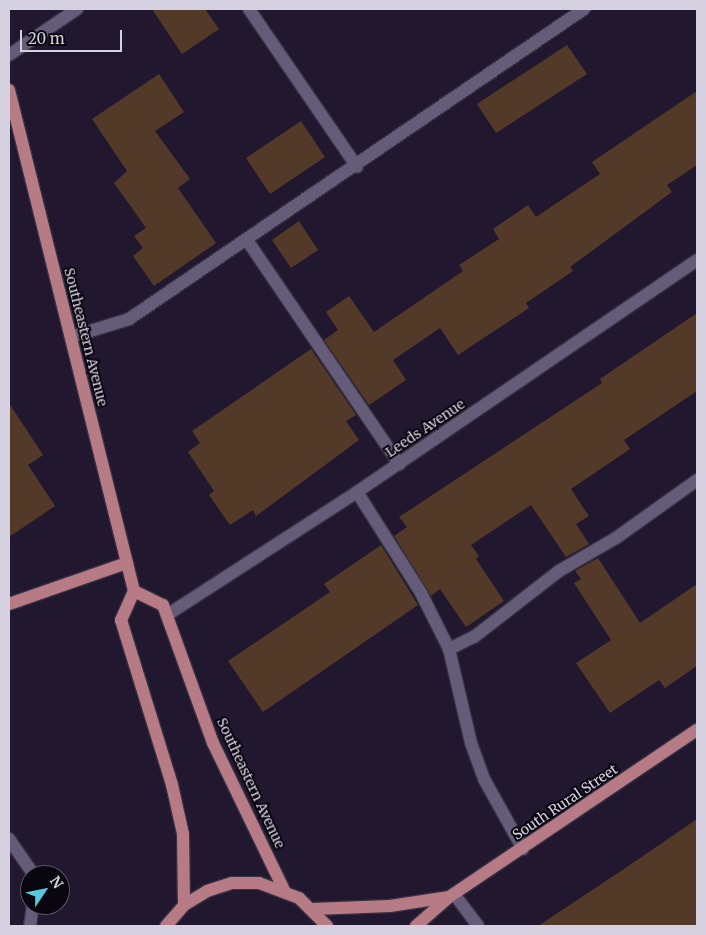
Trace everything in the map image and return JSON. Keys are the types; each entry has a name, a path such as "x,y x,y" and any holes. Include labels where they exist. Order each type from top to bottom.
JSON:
{"main road":[{"name":"Southeastern Avenue","path":"9,90 134,591 163,604 213,742 284,890"},
{"path":"9,604 127,563"},
{"path":"134,591 121,620 172,785 183,834 184,905"},
{"name":"South Rural Street","path":"416,926 451,896 697,730"},
{"path":"166,926 184,905 207,891 232,884 259,883 284,890 313,909 327,926"},
{"name":"South Rural Street","path":"313,909 390,906 451,896"}],"street":[{"path":"9,55 77,9"},
{"path":"249,9 357,167"},
{"path":"71,337 129,319 357,167 584,9"},
{"path":"247,240 399,464"},
{"name":"Leeds Avenue","path":"166,615 399,464 697,260"},
{"path":"449,649 474,637 559,571 616,538 697,480"},
{"path":"357,492 421,593 449,649 471,743 484,779 523,849"},
{"path":"9,839 27,865"},
{"path":"451,896 478,926"}],"building":[{"path":"152,9 205,9 219,29 182,54"},
{"path":"567,45 587,74 496,133 477,104"},
{"path":"159,74 184,112 155,131 190,179 178,188 216,243 154,286 133,256 143,248 134,236 146,228 114,183 127,171 92,119"},
{"path":"697,91 697,165 667,185 672,192 570,267 573,271 526,303 529,308 458,355 440,328 393,360 406,380 369,405 324,340 338,330 326,312 349,296 374,332 463,271 459,265 499,239 493,229 528,205 536,217 600,174 592,162"},
{"path":"301,121 325,157 270,194 246,158"},
{"path":"299,221 318,250 291,268 272,240"},
{"path":"697,313 697,391 624,440 630,449 571,489 589,516 576,524 589,544 566,557 531,505 471,545 479,556 476,559 504,601 466,627 440,589 431,596 394,536 407,527 399,517 602,383 600,379"},
{"path":"311,349 356,415 346,421 359,440 256,516 253,510 230,525 209,495 214,491 188,452 200,443 192,431"},
{"path":"9,403 43,455 28,465 55,506 9,537"},
{"path":"381,545 418,605 263,712 228,661 330,592 324,584"},
{"path":"598,558 640,623 697,584 697,666 665,688 659,680 610,713 576,663 611,640 574,583 581,579 575,571"},
{"path":"697,819 697,926 538,926 621,871"}]}
